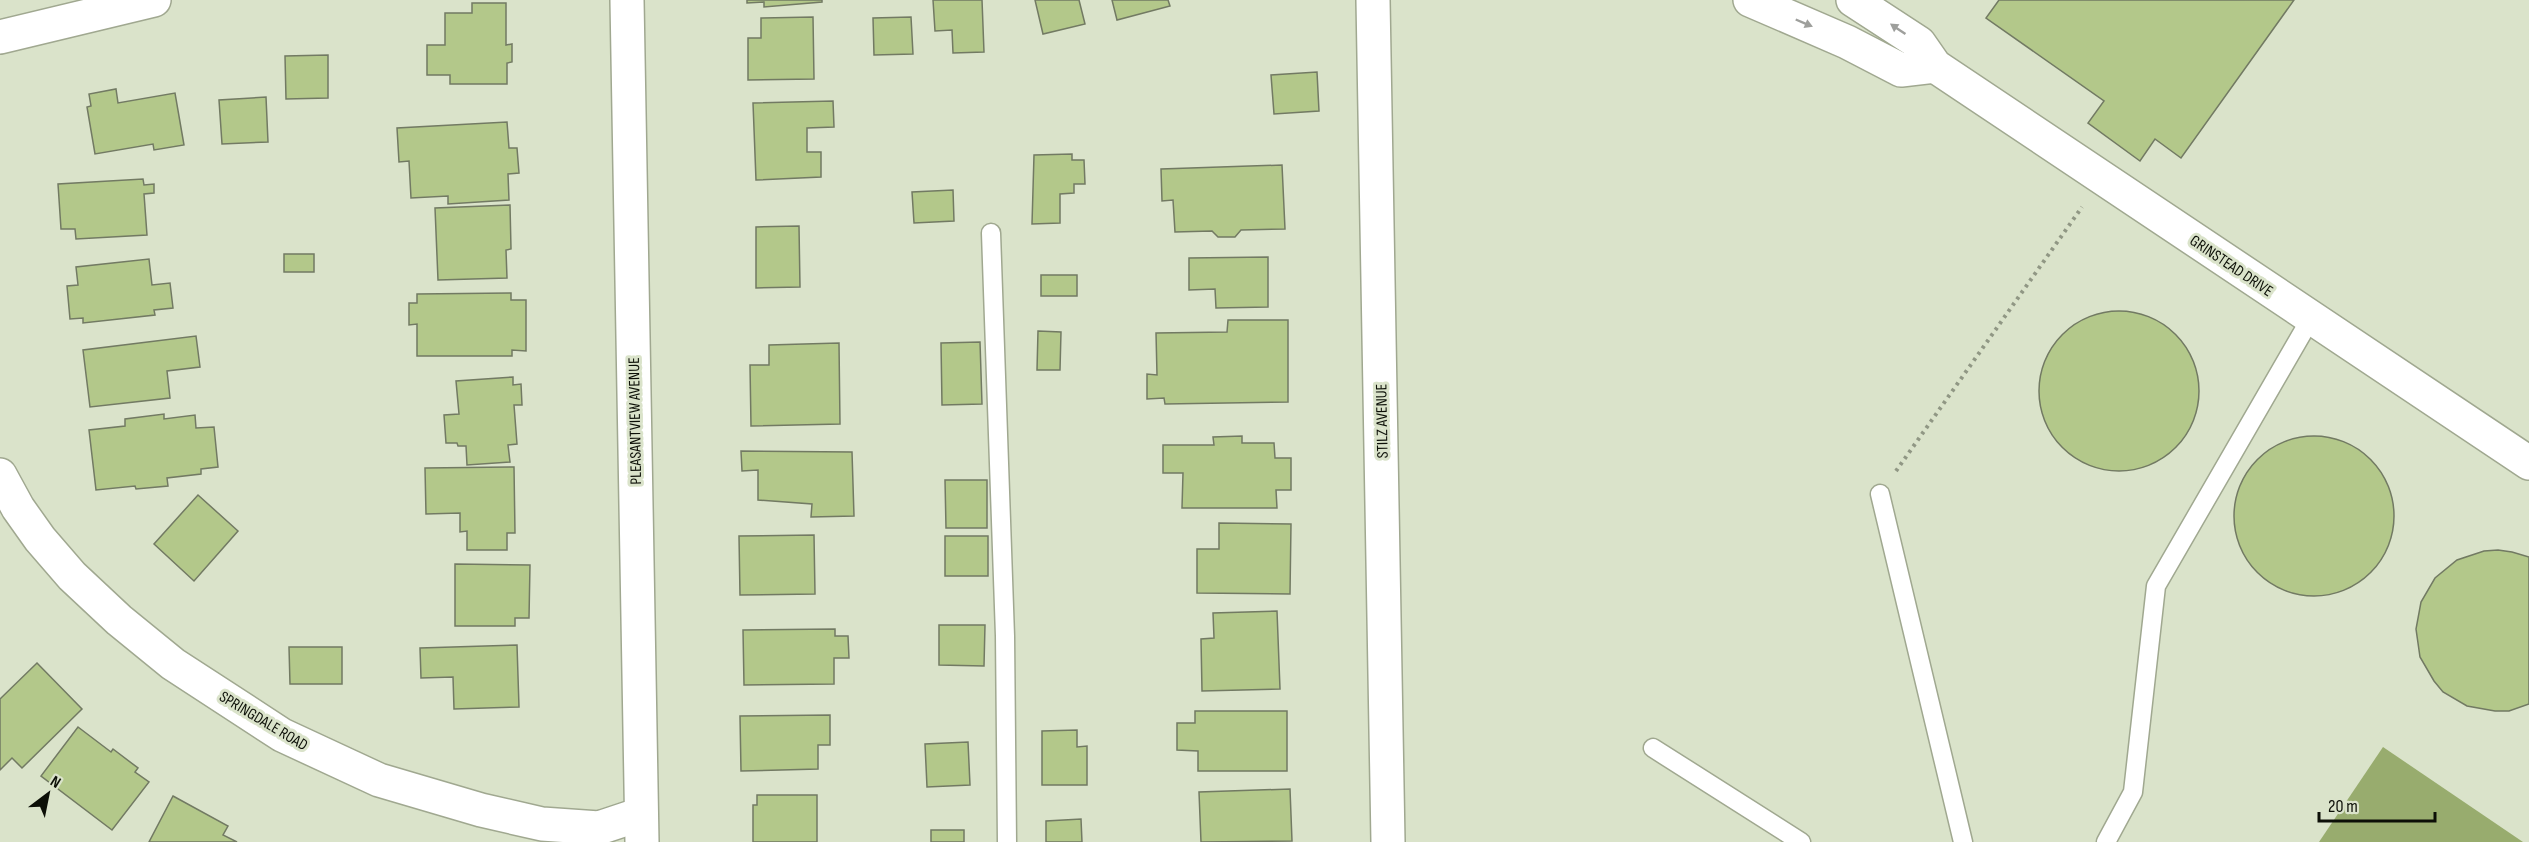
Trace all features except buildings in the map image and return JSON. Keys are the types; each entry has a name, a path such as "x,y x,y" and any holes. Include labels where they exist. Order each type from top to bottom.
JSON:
{"street":[{"path":"0,37 154,0"},
{"name":"PLEASANTVIEW AVENUE","path":"627,0 642,828"},
{"name":"STILZ AVENUE","path":"1373,0 1388,842"},
{"path":"1750,0 1847,42 1901,70 1935,66"},
{"name":"GRINSTEAD DRIVE","path":"1853,0 1919,43 1935,66 2529,463"},
{"name":"SPRINGDALE ROAD","path":"0,475 18,508 40,539 72,576 119,620 172,664 282,735 379,780 481,810 542,824 642,828"}],"lane":[{"path":"991,233 1005,636 1007,842"},
{"path":"2106,842 2133,792 2156,586 2311,318"},
{"path":"1880,494 1963,842"},
{"path":"1653,748 1802,842"}],"path":[{"path":"1880,494 2102,178"}],"shaded area":[{"path":"2383,747 2523,842 2319,842"}]}
